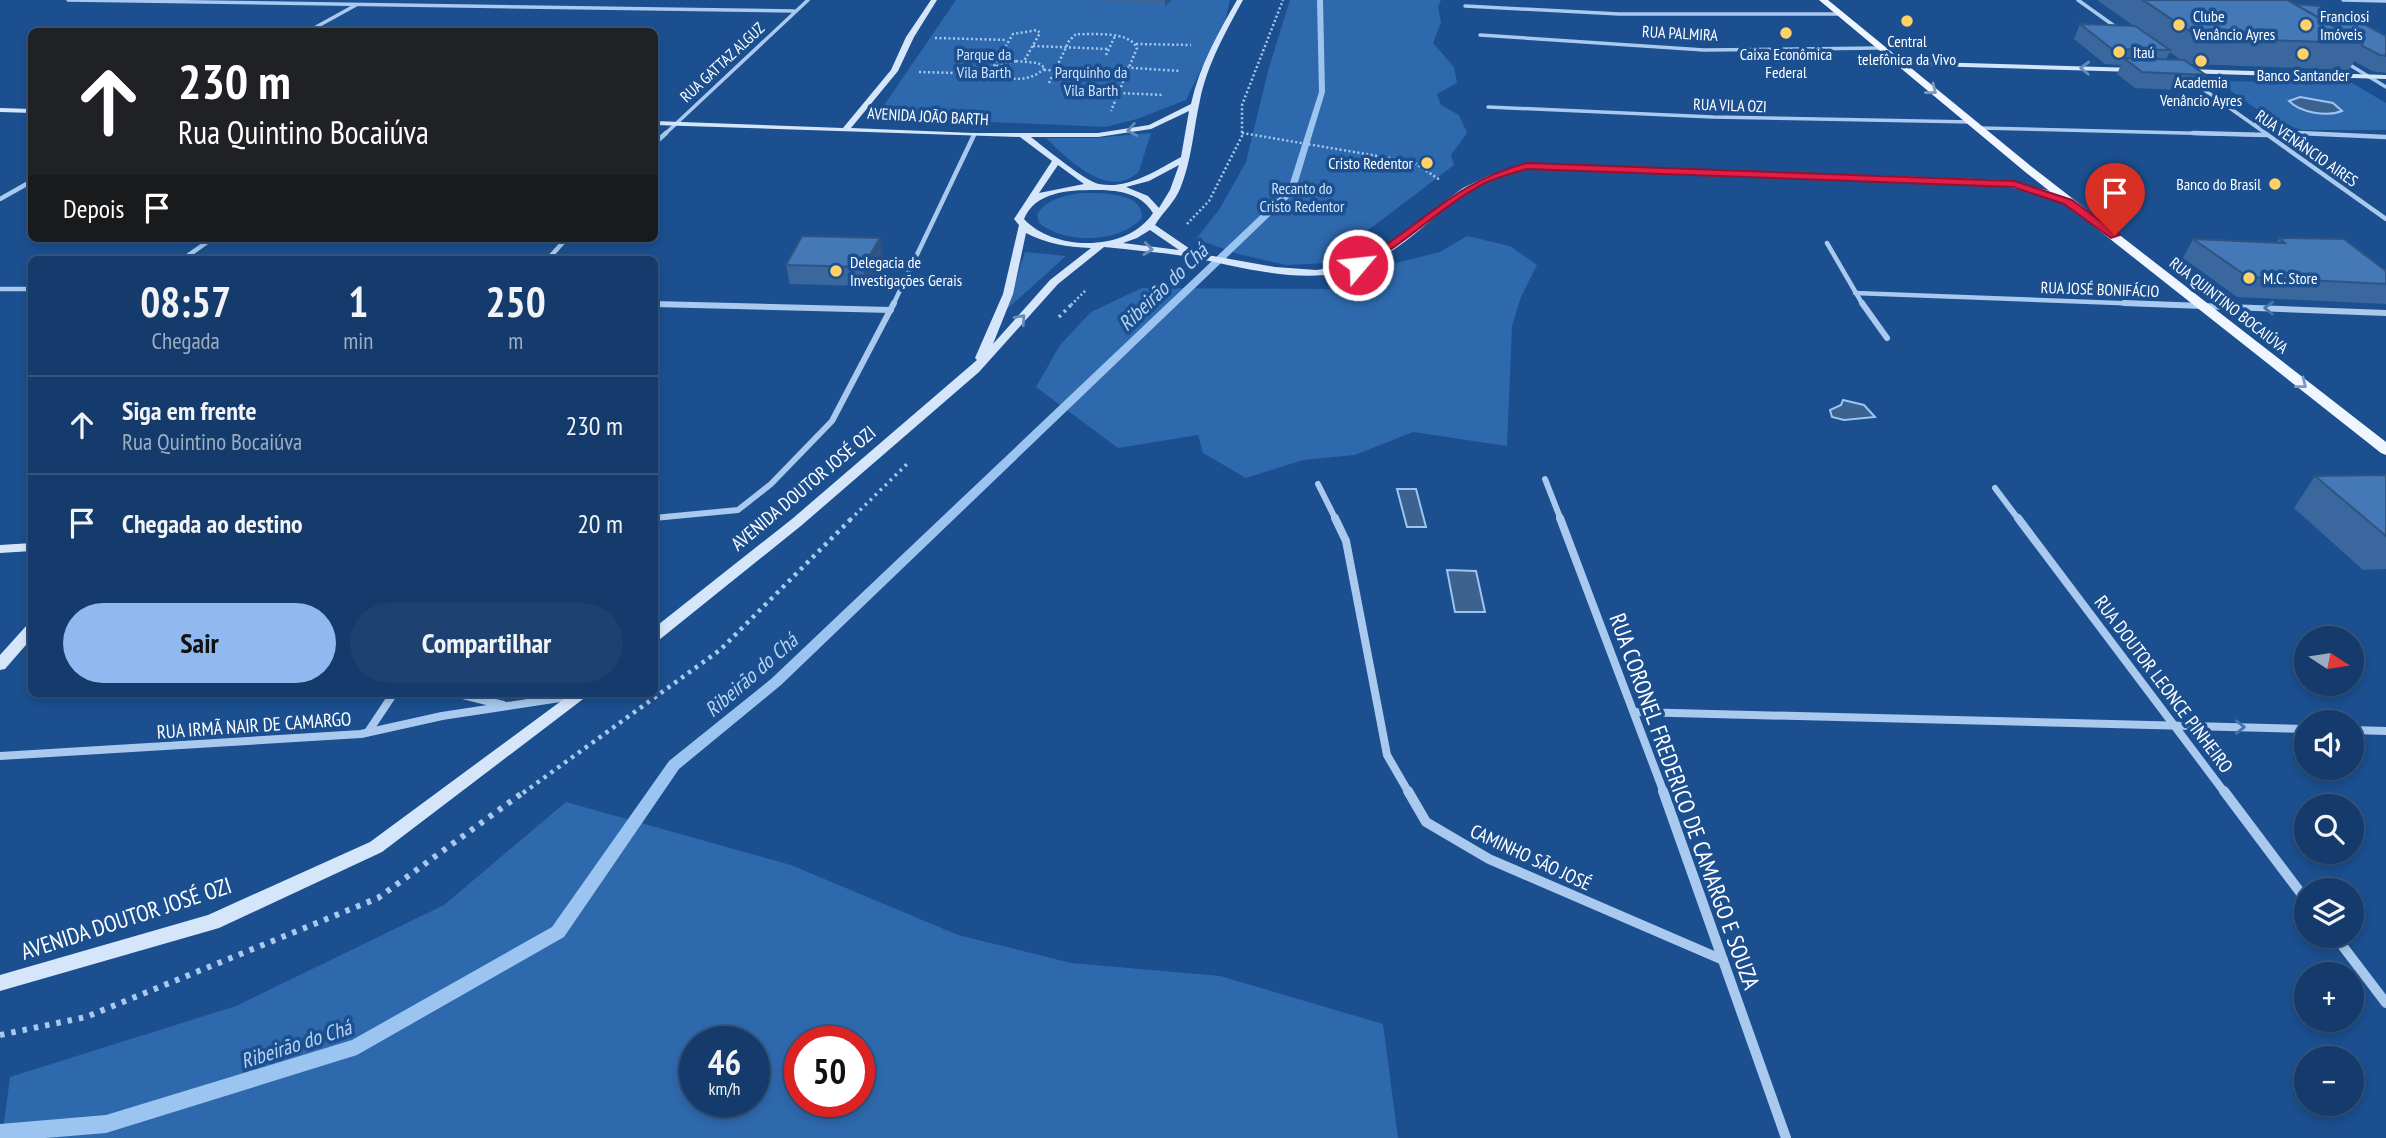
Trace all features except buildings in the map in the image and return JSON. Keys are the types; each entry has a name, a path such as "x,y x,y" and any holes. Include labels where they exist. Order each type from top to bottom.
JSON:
{"main road":[{"path":"847,128 894,71 910,37 934,0"},
{"path":"1102,244 1125,239 1151,226 1169,204 1187,157 1196,100 1217,46 1240,0"},
{"name":"RUA QUINTINO BOCAIÚVA","path":"1823,0 2028,169 2386,450"},
{"path":"1897,63 2147,70"},
{"path":"2177,71 2386,77"},
{"name":"AVENIDA JOÃO BARTH","path":"658,123 847,128 974,135 1098,135 1152,127 1196,100"},
{"path":"0,110 28,111"},
{"path":"1022,135 1094,187"},
{"path":"1115,188 1146,179 1187,157"},
{"path":"1027,204 1056,161"},
{"path":"1023,226 1035,236 1054,242 1102,244 1193,254 1253,269 1321,274 1358,265 1392,246 1460,193 1485,179 1527,166 2003,183 2047,193 2080,209"},
{"path":"2003,183 2022,177 2028,169"},
{"path":"1027,204 1045,194 1063,189 1115,188 1141,195 1153,203 1157,216"},
{"name":"AVENIDA DOUTOR JOSÉ OZI","path":"975,370 1008,294 1023,226 1019,219 1027,204"},
{"path":"1151,226 1193,254"},
{"name":"AVENIDA DOUTOR JOSÉ OZI","path":"658,633 797,522 975,370 1054,282 1102,244"},
{"path":"0,549 28,547"},
{"path":"0,665 28,633"},
{"name":"AVENIDA DOUTOR JOSÉ OZI","path":"0,983 212,922 376,847 578,697"}],"street":[{"path":"68,0 794,12"},
{"path":"314,28 365,0"},
{"name":"RUA GATTAZ ALGUZ","path":"658,140 808,0"},
{"path":"2078,0 2122,32"},
{"path":"2343,0 2386,1"},
{"path":"1465,6 1619,14 1838,14"},
{"name":"RUA PALMIRA","path":"1480,35 1704,50 1879,48"},
{"path":"2335,56 2386,87"},
{"name":"RUA VENÂNCIO AIRES","path":"2177,71 2386,219"},
{"name":"RUA VILA OZI","path":"1488,107 2267,135"},
{"path":"2243,118 2278,131 2312,136 2386,137"},
{"path":"658,517 738,510 771,484 832,421 891,310 974,135"},
{"path":"0,199 28,183"},
{"path":"187,256 207,242"},
{"path":"551,256 563,242"},
{"path":"1827,243 1855,293 1887,338"},
{"path":"0,289 28,289"},
{"name":"RUA JOSÉ BONIFÁCIO","path":"1855,293 2386,313"},
{"path":"658,304 891,310"},
{"name":"RUA CORONEL FREDERICO DE CAMARGO E SOUZA","path":"1545,479 1635,712 1786,1138"},
{"name":"CAMINHO SÃO JOSÉ","path":"1318,484 1346,541 1387,755 1426,822 1489,859 1723,960"},
{"name":"RUA DOUTOR LEONCE PINHEIRO","path":"1995,488 2294,884"},
{"path":"368,732 391,697"},
{"name":"RUA IRMÃ NAIR DE CAMARGO","path":"471,697 507,706"},
{"name":"RUA IRMÃ NAIR DE CAMARGO","path":"0,756 368,732 563,697"},
{"path":"1635,712 2294,729"},
{"path":"2364,730 2386,731"},
{"path":"2343,948 2386,1003"}],"path":[{"path":"994,74 993,68 1007,40 1018,29 1037,30 1040,33 1024,61"},
{"path":"1049,83 1065,47 1076,34 1115,36 1136,44 1217,46"},
{"path":"1106,55 1115,36"},
{"path":"910,37 1007,40"},
{"path":"1114,106 1131,68 1138,48 1136,44"},
{"path":"1033,46 1109,49"},
{"path":"993,68 1024,61 1038,63 1044,70"},
{"path":"1118,67 1206,72"},
{"path":"894,71 994,74 1023,80 1044,70 1073,71"},
{"path":"1119,93 1196,100"},
{"path":"1242,133 1413,162 1460,193"}],"green space":[{"name":"Parque da Vila Barth","path":"956,0 1230,0 1225,21 1186,100 1137,119 1106,127 876,117"},
{"name":"Recanto do Cristo Redentor","path":"1290,0 1441,0 1438,7 1441,22 1433,43 1454,67 1457,83 1437,94 1441,105 1459,115 1467,133 1451,155 1454,165 1325,263 1286,265 1238,254 1196,239 1219,210 1246,162 1268,71"},
{"path":"2217,81 2352,83 2386,103 2386,130 2302,130 2275,122"},
{"path":"1151,133 1139,171 1127,179 1115,182 1089,174 1046,138 1095,138"},
{"path":"1080,193 1128,198 1141,209 1142,218 1119,233 1091,238 1063,235 1039,223 1037,215 1045,205 1061,197"},
{"path":"1467,236 1510,246 1537,265 1521,297 1512,326 1507,446 1413,432 1355,455 1303,460 1246,478 1203,453 1198,435 1118,448 1036,387 1060,345 1091,312 1142,288 1334,289 1396,263 1440,252"},
{"path":"1025,252 1066,256 1007,309"},
{"path":"566,802 791,865 958,935 1071,963 1220,976 1383,1024 1398,1138 2,1138 10,1077 236,1006 444,905"}],"shaded area":[{"path":"2300,97 2333,103 2342,111 2314,113 2289,101"},
{"path":"1843,400 1864,405 1875,417 1844,420 1832,417 1830,410 1841,405"},
{"path":"1397,489 1416,489 1426,527 1407,527"},
{"path":"1447,570 1476,571 1485,612 1455,612"}],"waterway":[{"name":"Ribeirão do Chá","path":"0,1133 106,1124 357,1047 558,932 674,765 776,682 1292,190 1322,92 1320,0"}],"place":[{"name":"Central telefônica da Vivo","path":"1907,21"},
{"name":"Clube Venâncio Ayres","path":"2179,25"},
{"name":"Franciosi Imóveis","path":"2306,25"},
{"name":"Caixa Econômica Federal","path":"1786,33"},
{"name":"Itaú","path":"2119,52"},
{"name":"Banco Santander","path":"2303,54"},
{"name":"Academia Venâncio Ayres","path":"2201,61"},
{"name":"Cristo Redentor","path":"1427,163"},
{"name":"Banco do Brasil","path":"2275,184"},
{"name":"Delegacia de Investigações Gerais","path":"836,271"},
{"name":"M.C. Store","path":"2249,278"}],"route":[{"path":"1358,265 1392,246 1460,193 1485,179 1527,166 2014,184 2068,202 2115,235"}],"park label":[{"name":"Parquinho da Vila Barth","path":"1091,81"}]}
